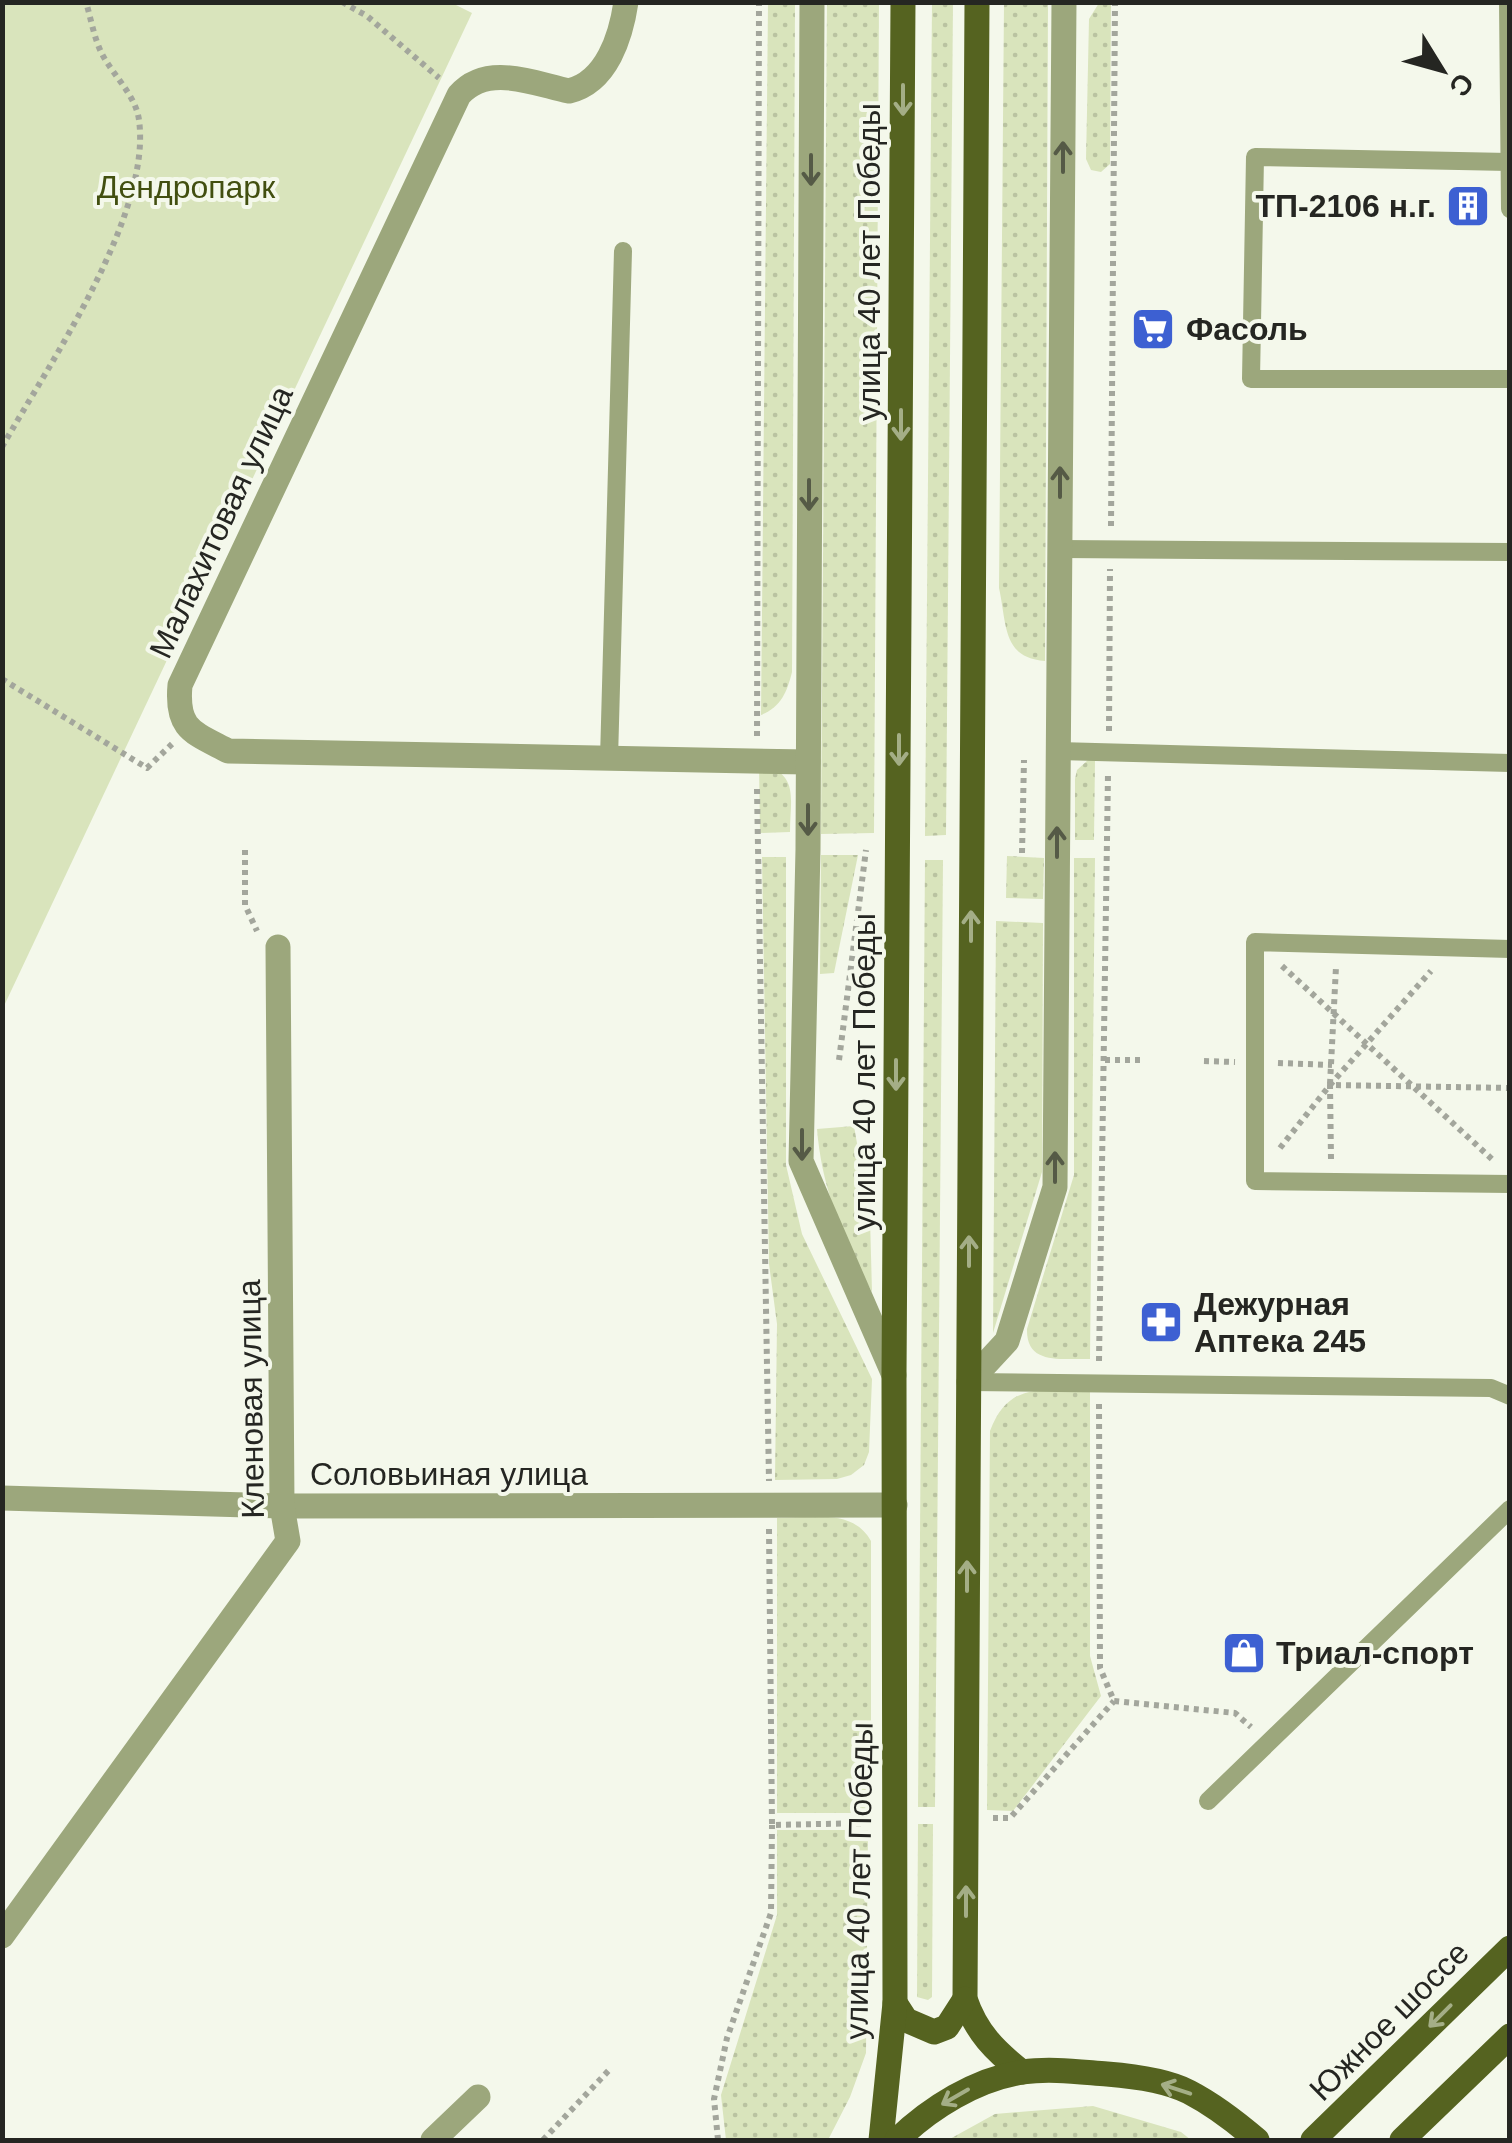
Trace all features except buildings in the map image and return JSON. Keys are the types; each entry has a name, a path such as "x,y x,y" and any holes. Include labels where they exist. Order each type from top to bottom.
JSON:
{"main road":[{"name":"улица 40 лет Победы","path":"881,2140 894,2003 894,1375 904,2"},
{"path":"977,2 965,1998 972,2019 992,2048 1022,2072"},
{"name":"Южное шоссе","path":"1313,2140 1510,1948"},
{"path":"894,2003 906,2020 934,2032 947,2027 965,1998"},
{"path":"1402,2140 1510,2036"},
{"path":"897,2140 916,2122 969,2089 1022,2072 1126,2075 1185,2090 1232,2118 1257,2140"}],"street":[{"path":"459,95 468,84 492,76 569,90 579,88 607,60 621,32 626,2"},
{"path":"812,2 808,762 801,1161 894,1375"},
{"path":"968,1382 1007,1340 1054,1186 1064,2"},
{"name":"Малахитовая улица","path":"188,730 178,709 180,685 459,95"},
{"path":"188,730 228,751 808,762"},
{"name":"Кленовая улица","path":"2,1936 288,1542 282,1506 278,947"},
{"name":"Соловьиная улица","path":"2,1498 282,1506 895,1505"},
{"path":"433,2140 478,2097"}],"lane":[{"path":"1508,2 1510,210"},
{"path":"1509,162 1255,157 1250,379 1510,378"},
{"path":"609,759 623,251"},
{"path":"1060,549 1510,552"},
{"path":"1058,750 1510,764"},
{"path":"1510,949 1255,942 1255,1180 1510,1184"},
{"path":"968,1382 1492,1388 1510,1396"},
{"path":"1208,1801 1510,1509"}],"path":[{"path":"2,447 96,280 130,206 139,158 139,117 99,48 86,2"},
{"path":"342,2 368,16 459,95"},
{"path":"718,2140 714,2099 726,2038 772,1913 757,762 760,2"},
{"path":"1114,1701 1100,1668 1099,1382 1116,2"},
{"path":"2,679 147,768 188,730"},
{"path":"1022,854 1024,760"},
{"path":"245,850 244,905 260,936 278,947"},
{"path":"839,1060 866,850"},
{"path":"1255,942 1416,1086 1496,1164"},
{"path":"1331,1182 1330,1085 1336,945"},
{"path":"1255,1180 1330,1085 1451,948"},
{"path":"1104,1060 1142,1060"},
{"path":"1255,1062 1332,1064"},
{"path":"1330,1085 1510,1088"},
{"path":"1114,1701 1234,1712 1269,1742"},
{"path":"966,1819 1010,1818 1114,1701"},
{"path":"772,1824 894,1823"},
{"path":"543,2140 612,2068"}],"green space":[{"name":"Дендропарк","path":"3,2 450,2 472,13 3,1008"},
{"path":"795,2 792,672 782,698 761,715 768,3"},
{"path":"953,2 946,835 925,836 932,3"},
{"path":"827,3 879,3 874,833 821,834"},
{"path":"1004,3 1048,3 1045,661 1031,658 1014,646 999,588"},
{"path":"1099,3 1111,3 1110,164 1101,172 1091,170 1086,159 1089,19"},
{"path":"1088,760 1095,760 1094,840 1075,840 1075,779 1077,770"},
{"path":"759,764 772,768 787,781 790,832 760,833"},
{"path":"821,855 858,855 834,973 820,974"},
{"path":"1007,856 1044,858 1043,899 1006,898"},
{"path":"762,857 786,857 786,1165 802,1234 872,1379 869,1452 864,1465 837,1479 775,1480 777,1324 769,1264"},
{"path":"1074,858 1095,858 1090,1359 1058,1359 1033,1349 1027,1329 1074,1175"},
{"path":"925,860 943,860 935,1807 918,1807"},
{"path":"996,921 1043,923 1042,1172 993,1333"},
{"path":"854,1126 870,1218 872,1292 836,1214 817,1129"},
{"path":"1043,1390 1090,1390 1090,1656 1101,1696 1013,1811 987,1810 990,1431 1007,1403 1018,1396"},
{"path":"777,1518 842,1519 853,1523 871,1541 871,1813 777,1813"},
{"path":"918,1824 933,1824 932,1997 928,2000 917,1997"},
{"path":"777,1830 868,1830 866,2053 828,2140 726,2140 721,2095 777,1915"},
{"path":"1093,2106 1181,2132 1191,2140 948,2140 995,2114"}],"place":[{"name":"ТП-2106 н.г.","path":"1468,206"},
{"name":"Фасоль","path":"1153,329"},
{"name":"Дежурная Аптека 245","path":"1161,1322"},
{"name":"Триал-спорт","path":"1244,1653"}]}
